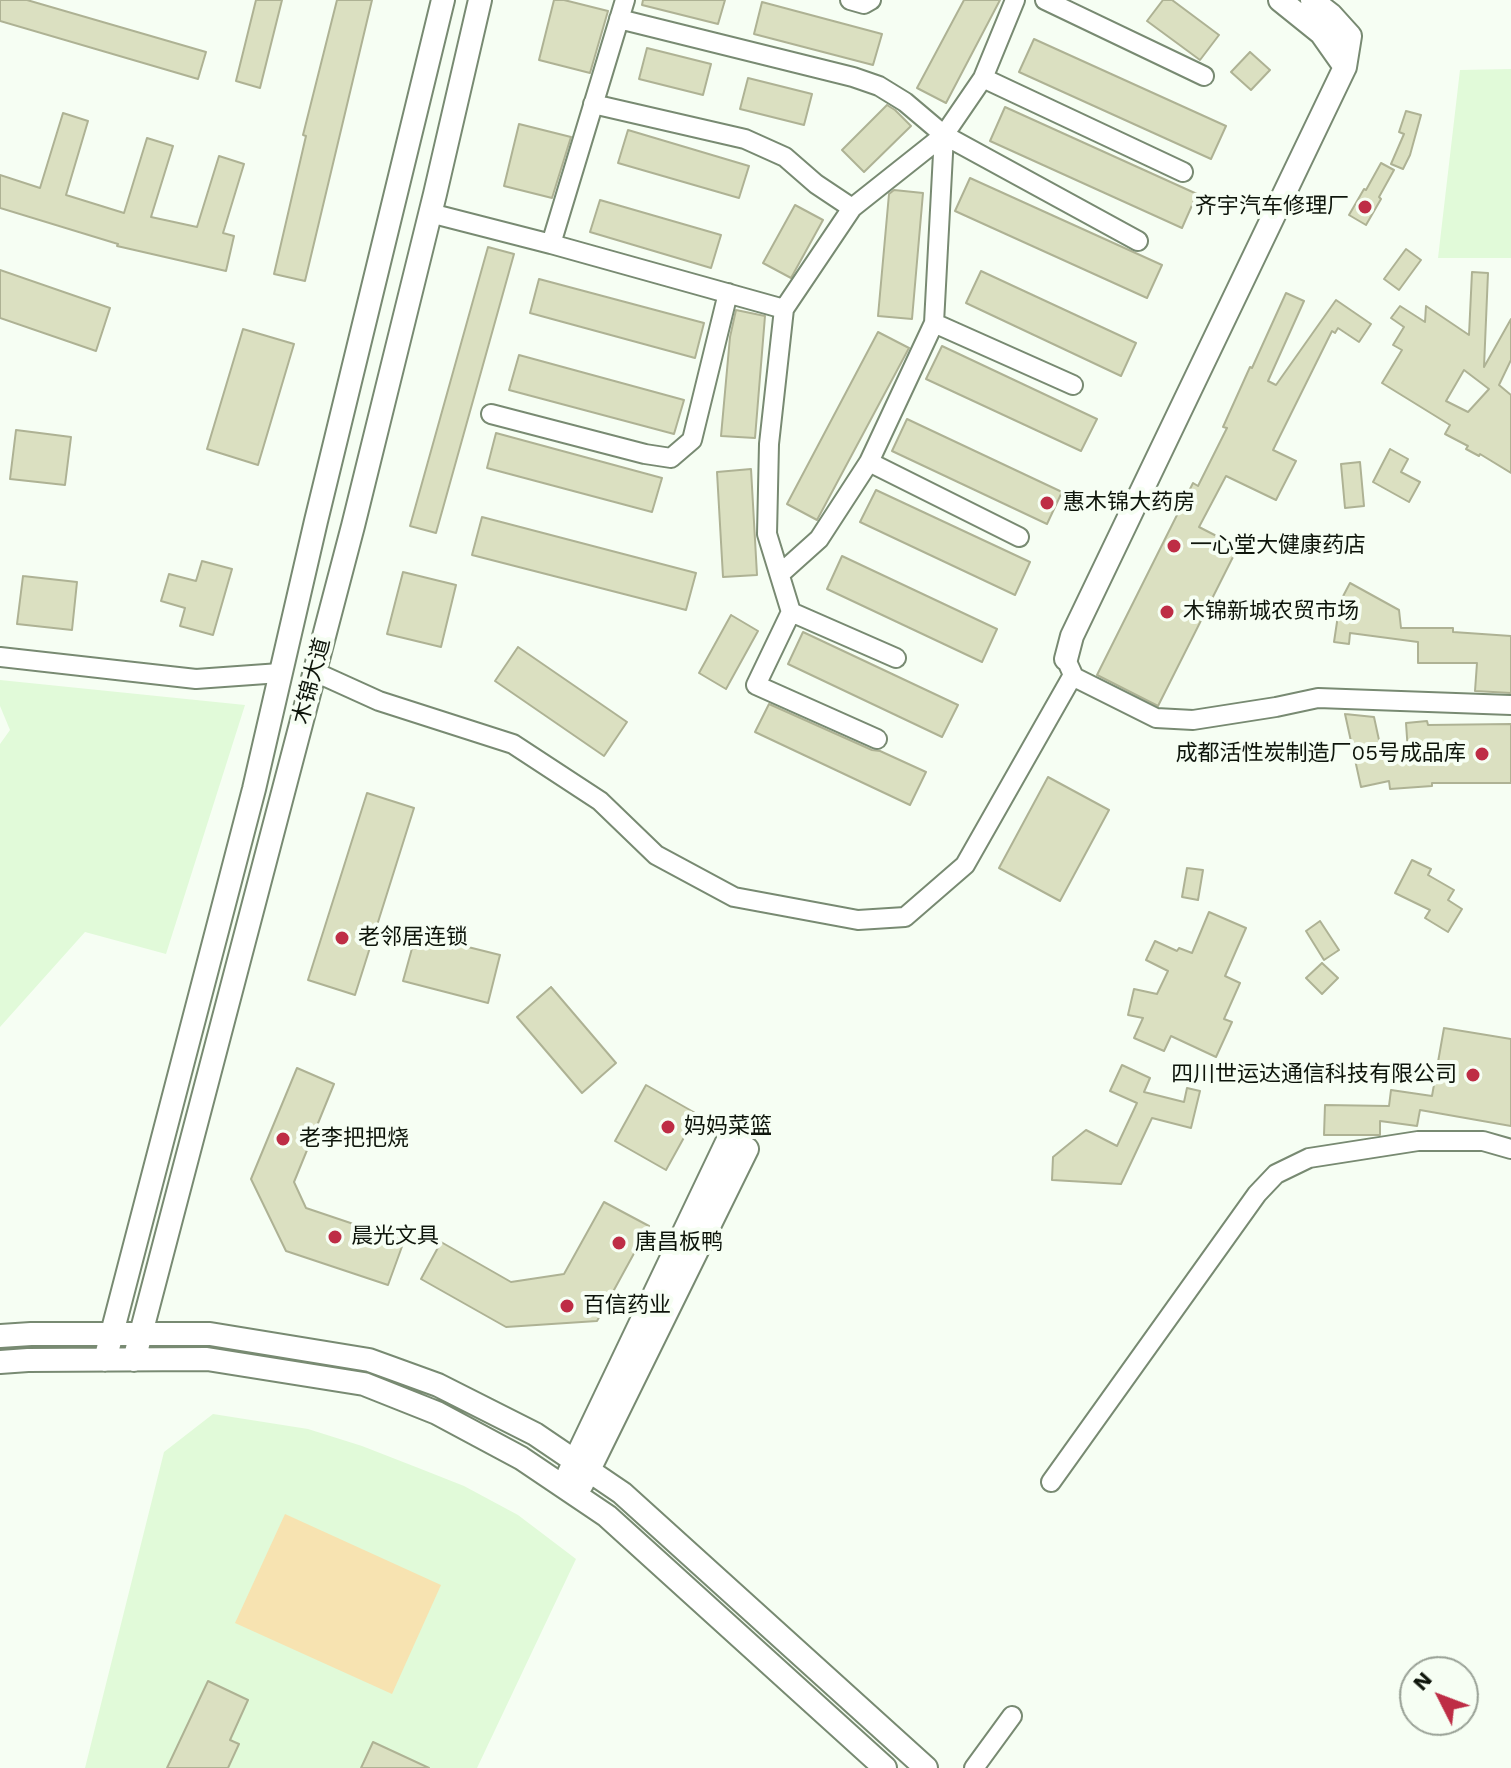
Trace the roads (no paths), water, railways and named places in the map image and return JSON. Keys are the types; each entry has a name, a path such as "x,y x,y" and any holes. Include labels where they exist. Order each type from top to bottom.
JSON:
{"street":[{"name":"木锦大道","path":"105,1360 254,789 443,0"},
{"name":"木锦大道","path":"134,1360 353,526 480,0"},
{"path":"551,244 625,0"},
{"path":"850,0 864,4 871,0"},
{"path":"877,739 756,685 791,612 767,534 769,444 784,309 852,208 944,135 983,78 1015,0"},
{"path":"1045,0 1204,76"},
{"path":"1280,0 1321,33 1345,67"},
{"path":"315,672 379,701 513,744 600,801 656,855 734,897 858,920 905,917 965,865 1069,667 1072,636 1345,67 1350,36 1312,0"},
{"path":"619,19 879,86 905,102 944,135 1138,241"},
{"path":"983,78 1183,172"},
{"path":"593,104 745,139 785,157 816,184 852,208"},
{"path":"780,574 819,539 869,462 934,323 944,135"},
{"path":"430,213 784,309"},
{"path":"491,414 671,458 692,440 728,293"},
{"path":"934,323 1073,385"},
{"path":"869,462 1019,537"},
{"path":"791,612 896,658"},
{"path":"0,657 196,679 280,673"},
{"path":"1069,667 1156,718 1193,720 1318,698 1511,705"},
{"path":"1051,1482 1257,1194 1276,1174 1309,1158 1418,1141 1483,1141 1511,1149"},
{"path":"570,1491 727,1142 747,1149 582,1465"},
{"path":"0,1336 210,1334 369,1360 438,1385 535,1434 622,1493 926,1768"},
{"path":"0,1362 207,1359 364,1384 437,1413 521,1458 607,1516 885,1768"},
{"path":"974,1768 1012,1716"}],"place":[{"name":"齐宇汽车修理厂","path":"1365,207"},
{"name":"惠木锦大药房","path":"1047,503"},
{"name":"一心堂大健康药店","path":"1174,546"},
{"name":"木锦新城农贸市场","path":"1167,612"},
{"name":"成都活性炭制造厂05号成品库","path":"1482,754"},
{"name":"老邻居连锁","path":"342,938"},
{"name":"四川世运达通信科技有限公司","path":"1473,1075"},
{"name":"妈妈菜篮","path":"668,1127"},
{"name":"老李把把烧","path":"283,1139"},
{"name":"晨光文具","path":"335,1237"},
{"name":"唐昌板鸭","path":"619,1243"},
{"name":"百信药业","path":"567,1306"}]}
